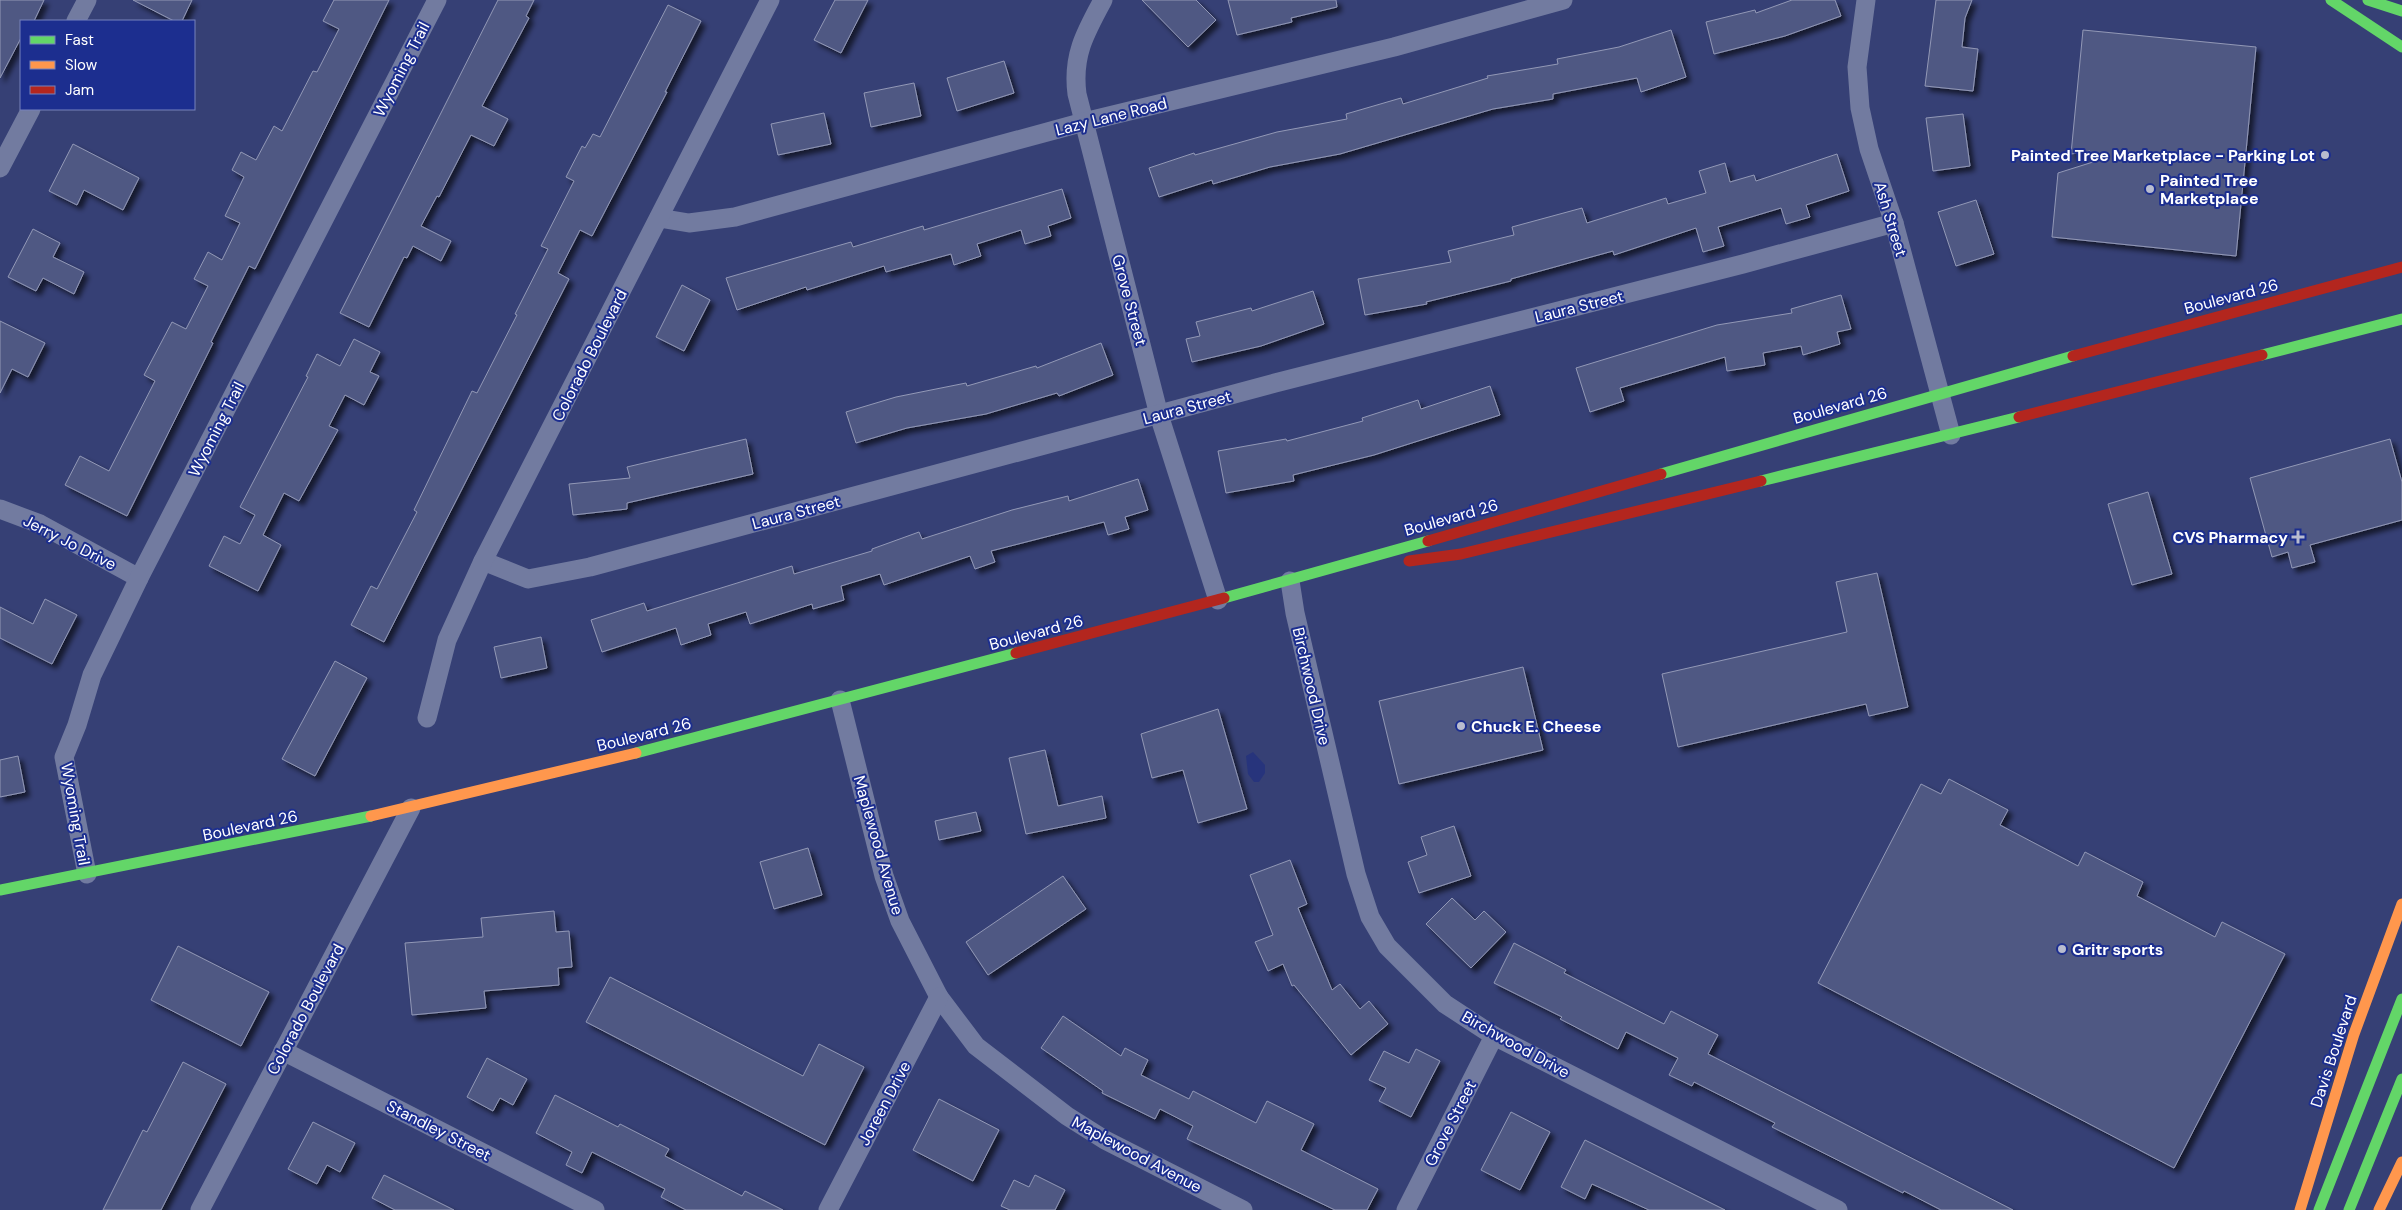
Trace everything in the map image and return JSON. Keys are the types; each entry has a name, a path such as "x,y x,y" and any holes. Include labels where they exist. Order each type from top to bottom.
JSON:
{"main road":[{"path":"2331,0 2402,47"},
{"path":"2368,0 2402,11"},
{"name":"Boulevard 26","path":"0,890 411,808 840,700 1290,581 1939,393 2402,267"},
{"name":"Boulevard 26","path":"1290,581 1460,554 1951,435 2402,319"},
{"name":"Davis Boulevard","path":"2300,1210 2354,1034 2402,904"},
{"path":"2319,1210 2402,999"},
{"path":"2349,1210 2402,1079"},
{"path":"2379,1210 2402,1162"}],"street":[{"path":"77,20 87,0"},
{"name":"Wyoming Trail","path":"87,874 64,758 77,725 92,676 139,578 436,0"},
{"name":"Colorado Boulevard","path":"427,718 447,640 483,561 770,0"},
{"name":"Grove Street","path":"1103,0 1078,52 1074,72 1084,122 1159,415 1218,600"},
{"name":"Lazy Lane Road","path":"659,218 689,223 735,217 1084,122 1394,46 1537,4 1563,0"},
{"name":"Ash Street","path":"1866,0 1858,67 1860,108 1869,150 1894,223 1951,435"},
{"path":"0,168 30,110"},
{"name":"Laura Street","path":"483,561 528,579 590,567 1159,415 1743,264 1894,223"},
{"name":"Jerry Jo Drive","path":"0,509 40,524 139,578"},
{"name":"Birchwood Drive","path":"1290,581 1294,612 1356,874 1370,917 1387,946 1445,1004 1494,1036 1838,1210"},
{"name":"Maplewood Avenue","path":"840,700 884,876 900,921 940,997 976,1046 1067,1116 1105,1140 1243,1210"},
{"name":"Colorado Boulevard","path":"200,1210 411,808"},
{"name":"Joreen Drive","path":"828,1210 940,997"},
{"name":"Grove Street","path":"1406,1210 1494,1036"},
{"name":"Standley Street","path":"283,1051 595,1210"}],"shaded area":[{"path":"1253,752 1265,765 1265,773 1259,782 1254,782 1248,774 1246,756"}],"building":[{"path":"0,0 44,0 34,20 20,20 20,40 0,78"},
{"path":"133,0 192,0 182,20 172,20"},
{"path":"334,0 389,0 255,269 249,266 127,516 65,485 80,456 109,471 155,381 144,375 172,322 186,329 208,286 194,279 208,252 222,260 240,223 225,216 244,177 232,170 241,152 256,160 274,126 282,131 313,71 317,72 339,29 323,21"},
{"path":"498,0 534,0 526,16 529,18 482,106 508,119 494,146 471,135 439,197 437,196 421,226 451,241 441,261 413,246 407,258 404,257 369,327 340,313"},
{"path":"835,0 868,0 841,53 814,40"},
{"path":"1142,0 1196,0 1216,20 1188,47"},
{"path":"1228,0 1336,0 1337,7 1291,18 1292,22 1237,35"},
{"path":"1792,0 1835,0 1841,16 1785,36 1714,54 1706,22 1755,10 1756,13"},
{"path":"1936,0 1972,0 1965,18 1962,47 1978,49 1973,91 1925,86"},
{"path":"668,5 701,21 665,92 667,92 592,236 580,230 558,273 569,279 384,642 351,625 371,586 377,589 417,512 414,510 472,391 477,393 517,315 515,314 548,249 541,246 574,181 566,177 582,146 585,148 593,134 600,137"},
{"path":"1671,30 1686,77 1641,92 1637,78 1553,94 1553,99 1493,109 1340,154 1270,167 1213,184 1212,180 1159,197 1149,168 1194,153 1195,155 1277,132 1347,119 1346,114 1401,98 1403,104 1488,78 1487,76 1558,64 1557,59 1619,47"},
{"name":"Painted Tree Marketplace","path":"2083,30 2256,47 2236,256 2052,237 2058,173 2093,162 2090,151 2071,154"},
{"path":"1004,61 1014,93 957,111 947,78"},
{"path":"914,83 921,116 871,127 864,93"},
{"path":"824,113 831,144 778,155 771,124"},
{"path":"1963,114 1970,166 1933,171 1926,118"},
{"path":"73,144 139,178 123,210 84,190 77,205 49,191"},
{"path":"1837,154 1849,191 1806,205 1810,217 1786,224 1781,208 1718,227 1724,246 1703,252 1696,228 1614,255 1613,251 1511,279 1511,281 1426,302 1427,304 1365,315 1358,279 1451,262 1448,251 1514,235 1512,227 1582,208 1587,223 1666,198 1668,204 1706,193 1699,171 1725,163 1730,182 1754,175 1756,181"},
{"path":"1062,189 1071,218 1048,226 1051,236 1025,244 1021,230 977,244 981,256 954,265 951,254 886,272 884,266 807,290 806,287 737,310 726,278 851,242 853,247 923,226 924,230"},
{"path":"1976,200 1994,254 1956,266 1938,212"},
{"path":"33,229 60,243 53,257 84,272 74,294 43,278 36,291 8,277"},
{"path":"682,285 710,300 684,351 656,337"},
{"path":"1313,291 1324,324 1261,346 1192,362 1186,339 1200,336 1196,322 1251,308 1252,311"},
{"path":"1841,295 1851,329 1837,332 1840,344 1803,355 1801,346 1763,353 1765,365 1727,371 1725,357 1620,388 1624,401 1590,412 1576,368 1717,325 1792,313 1791,309"},
{"path":"0,321 45,343 28,377 12,369 0,393"},
{"path":"354,339 380,352 370,372 379,376 364,405 345,395 329,426 338,430 299,501 284,493 263,535 281,545 258,591 209,566 224,536 240,544 255,515 240,507 308,377 306,376 317,354 340,366"},
{"path":"1101,343 1113,375 1059,396 1057,393 986,414 907,428 856,443 846,412 896,397 966,383 967,386 1036,366 1037,368"},
{"path":"1490,386 1500,415 1374,455 1293,475 1294,481 1226,493 1218,451 1286,439 1287,441 1363,421 1362,418 1418,400 1421,409"},
{"path":"746,439 753,474 627,503 627,509 573,515 569,484 630,478 627,467"},
{"name":"CVS Pharmacy","path":"2390,439 2402,482 2402,520 2310,545 2315,562 2292,568 2288,552 2272,557 2250,478"},
{"path":"1138,479 1148,510 1125,517 1129,529 1108,535 1104,522 991,551 995,562 975,569 970,556 884,585 880,574 841,586 844,600 813,609 812,604 750,624 746,612 708,624 711,635 681,645 676,628 602,652 591,620 644,603 647,611 792,566 794,574 872,551 872,549 919,532 922,539 1012,510 1068,496 1069,501"},
{"path":"2148,492 2172,574 2132,585 2108,504"},
{"path":"1877,573 1908,707 1869,716 1866,704 1678,747 1662,674 1847,632 1836,582"},
{"path":"45,599 77,615 52,664 0,638 0,607 33,624"},
{"path":"541,637 547,668 501,678 494,647"},
{"path":"335,661 367,678 315,776 282,759"},
{"name":"Chuck E. Cheese","path":"1523,667 1543,750 1399,784 1379,701"},
{"path":"1218,709 1247,809 1198,823 1183,770 1152,778 1141,734"},
{"path":"1045,750 1058,806 1102,796 1106,818 1026,834 1009,758"},
{"path":"18,756 25,792 0,797 0,760"},
{"path":"1949,779 2008,810 2000,825 2078,866 2085,852 2143,882 2137,896 2215,937 2222,922 2285,954 2174,1168 1818,983 1921,784 1941,794"},
{"path":"976,812 981,831 939,840 935,821"},
{"path":"1454,826 1471,876 1419,893 1408,862 1427,855 1421,837"},
{"path":"808,848 822,895 774,909 760,862"},
{"path":"1290,860 1307,904 1298,908 1332,990 1340,984 1360,1009 1369,1001 1388,1024 1351,1055 1294,985 1292,986 1283,964 1268,971 1255,942 1273,935 1250,875"},
{"path":"1063,876 1086,909 988,975 966,942"},
{"path":"1452,898 1475,920 1484,911 1506,932 1471,968 1426,924"},
{"path":"554,911 556,932 569,931 572,967 558,968 559,985 484,991 486,1008 412,1015 405,943 483,937 481,918"},
{"path":"1514,943 1566,970 1564,973 1664,1024 1671,1011 1718,1035 1708,1054 2013,1210 1941,1210 1772,1127 1775,1123 1694,1082 1692,1086 1669,1075 1678,1058 1626,1032 1618,1049 1560,1019 1562,1017 1494,983"},
{"path":"178,946 269,992 241,1046 151,1000"},
{"path":"610,977 803,1076 819,1044 864,1067 825,1145 586,1022"},
{"path":"1063,1016 1121,1056 1125,1048 1148,1060 1141,1075 1189,1099 1193,1091 1256,1123 1267,1101 1314,1124 1301,1150 1378,1189 1367,1210 1335,1210 1187,1139 1193,1126 1160,1109 1155,1119 1102,1093 1103,1091 1041,1048"},
{"path":"1416,1049 1440,1061 1411,1117 1379,1101 1386,1088 1369,1080 1384,1051 1409,1063"},
{"path":"487,1058 527,1079 513,1105 500,1098 493,1111 467,1097"},
{"path":"183,1062 226,1084 161,1210 103,1210 143,1130 147,1132"},
{"path":"555,1095 618,1127 620,1124 669,1149 665,1156 742,1196 745,1191 783,1210 686,1210 661,1197 665,1189 592,1152 582,1173 566,1165 572,1152 536,1133"},
{"path":"939,1099 999,1130 973,1181 913,1150"},
{"path":"1511,1112 1550,1132 1520,1190 1481,1170"},
{"path":"313,1122 355,1143 340,1172 327,1165 317,1184 288,1169"},
{"path":"1585,1140 1725,1210 1649,1210 1592,1184 1585,1199 1561,1187"},
{"path":"384,1175 454,1210 395,1210 372,1198"},
{"path":"1035,1175 1065,1190 1055,1210 1010,1210 1001,1206 1014,1180 1029,1187"}],"traffic: fast":[{"path":"2331,0 2402,47"},
{"path":"2368,0 2402,11"},
{"path":"2262,355 2402,319"},
{"path":"1661,474 2073,356"},
{"path":"1761,481 2019,417"},
{"path":"1224,598 1428,541"},
{"path":"636,753 1016,653"},
{"path":"0,890 371,816"},
{"path":"2319,1210 2402,999"},
{"path":"2349,1210 2402,1079"}],"traffic: slow":[{"path":"371,816 636,753"},
{"path":"2300,1210 2354,1034 2402,904"},
{"path":"2379,1210 2402,1162"}],"traffic: jam":[{"path":"2073,356 2402,267"},
{"path":"2019,417 2262,355"},
{"path":"1428,541 1661,474"},
{"path":"1409,561 1461,554 1761,481"},
{"path":"1016,653 1224,598"}],"place":[{"name":"Painted Tree Marketplace - Parking Lot","path":"2325,155"},
{"name":"Painted Tree Marketplace","path":"2150,189"},
{"name":"CVS Pharmacy","path":"2298,537"},
{"name":"Chuck E. Cheese","path":"1461,726"},
{"name":"Gritr sports","path":"2062,949"}]}
